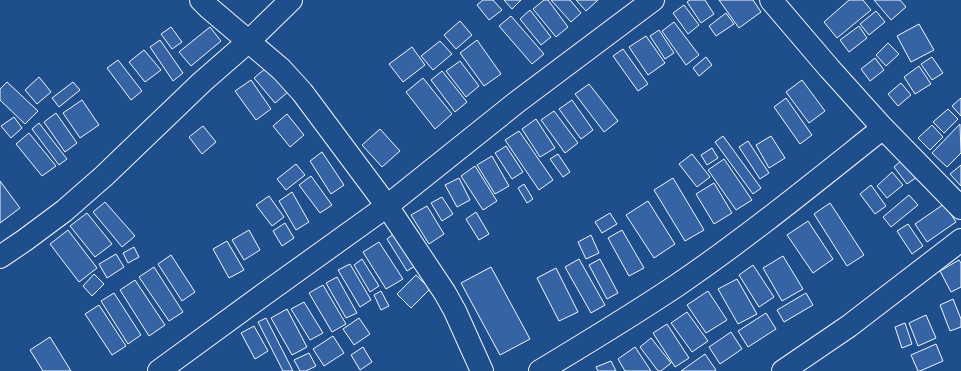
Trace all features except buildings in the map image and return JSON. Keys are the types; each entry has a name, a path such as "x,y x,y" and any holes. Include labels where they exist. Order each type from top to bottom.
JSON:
{"street":[{"path":"201,0 280,69 302,92 387,206 445,293 455,311 482,371"},
{"path":"0,257 64,211 104,176 202,82 249,41 292,0"},
{"path":"159,371 387,206 517,102 653,0"},
{"path":"772,0 883,128 961,208"},
{"path":"540,371 676,286 755,229 883,128"},
{"path":"783,371 855,322 961,240"}]}
